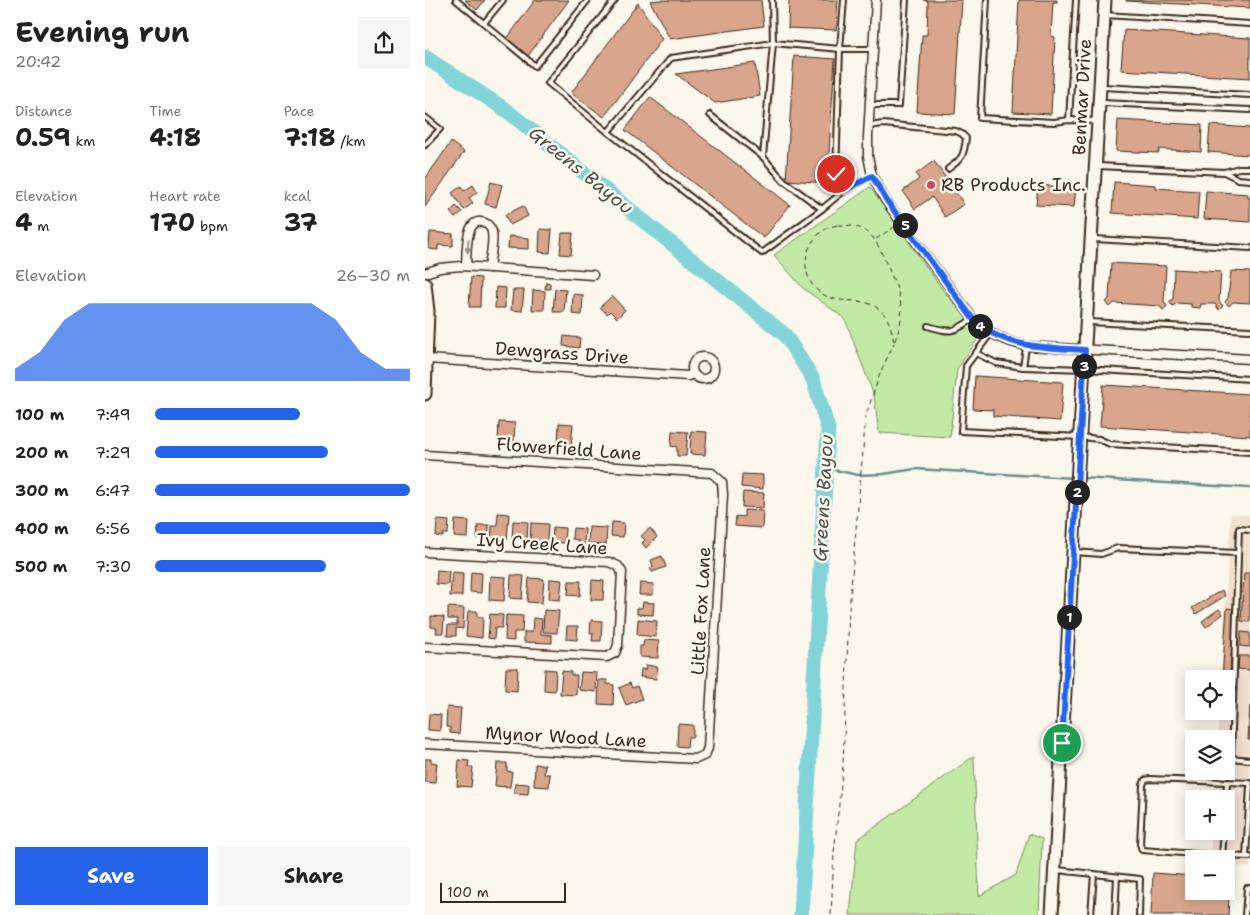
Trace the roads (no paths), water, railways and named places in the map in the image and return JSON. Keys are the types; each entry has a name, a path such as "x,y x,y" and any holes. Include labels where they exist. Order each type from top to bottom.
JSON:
{"street":[{"path":"876,0 869,126 869,156 872,176 887,201 973,319 991,333 1026,346 1250,359"},
{"name":"Benmar Drive","path":"1052,915 1105,0"},
{"path":"466,266 469,231 473,224 480,222 488,225 492,231 489,268"},
{"path":"425,273 440,268 466,266 593,275"},
{"path":"425,284 428,311 425,392"},
{"name":"Dewgrass Drive","path":"427,359 688,376 694,374"},
{"name":"Flowerfield Lane","path":"425,455 712,473"},
{"name":"Little Fox Lane","path":"705,755 708,748 723,495 722,482 712,473"},
{"name":"Ivy Creek Lane","path":"425,552 609,562 618,566 622,572 618,645 615,653 607,657 425,647"},
{"name":"Mynor Wood Lane","path":"425,744 696,759 705,755"}],"lane":[{"path":"456,0 535,66 588,0"},
{"path":"484,23 503,0"},
{"path":"615,0 548,83 762,253 845,190 872,176"},
{"path":"763,157 773,42 772,0"},
{"path":"844,0 840,49 836,174 845,190"},
{"path":"870,105 899,105 905,0"},
{"path":"987,0 980,118 1054,122 1069,120 1098,121"},
{"path":"1069,120 1076,0"},
{"path":"1104,15 1250,24"},
{"path":"608,132 671,58 773,42 840,49 873,49"},
{"path":"1100,87 1250,95"},
{"path":"1099,103 1250,110"},
{"path":"710,115 763,157 784,181 822,209"},
{"path":"425,117 440,129 425,145"},
{"path":"869,126 883,124 956,131 962,134 966,138 965,150 961,159 948,169"},
{"path":"1096,166 1224,172 1239,168 1250,168"},
{"path":"1224,172 1238,179 1250,180"},
{"path":"1091,238 1250,248"},
{"path":"928,326 947,331 956,331 973,319"},
{"path":"1087,322 1250,330"},
{"path":"991,333 966,366 961,431 1080,436 1099,439 1110,444 1250,452"},
{"path":"1023,367 1026,346"},
{"path":"976,353 996,363 1023,367 1250,379"},
{"path":"1250,530 1239,529 1231,758 1250,760"},
{"path":"1073,552 1101,554 1117,548 1239,553"},
{"path":"1185,853 1142,850 1140,844 1143,785 1145,780 1227,782 1250,785 1248,857 1235,856"},
{"path":"1227,782 1227,790"},
{"path":"1055,870 1139,879 1139,915"},
{"path":"1091,915 1094,874"},
{"path":"1115,915 1117,877"},
{"path":"1245,915 1247,888 1250,888"}],"waterway":[{"name":"Greens Bayou","path":"425,57 506,110 785,335 813,379 828,429 801,915"},
{"path":"826,468 858,475 884,474 915,469 1074,478"},
{"path":"1082,478 1250,488"}],"place":[{"name":"RB Products Inc.","path":"931,185"}]}
